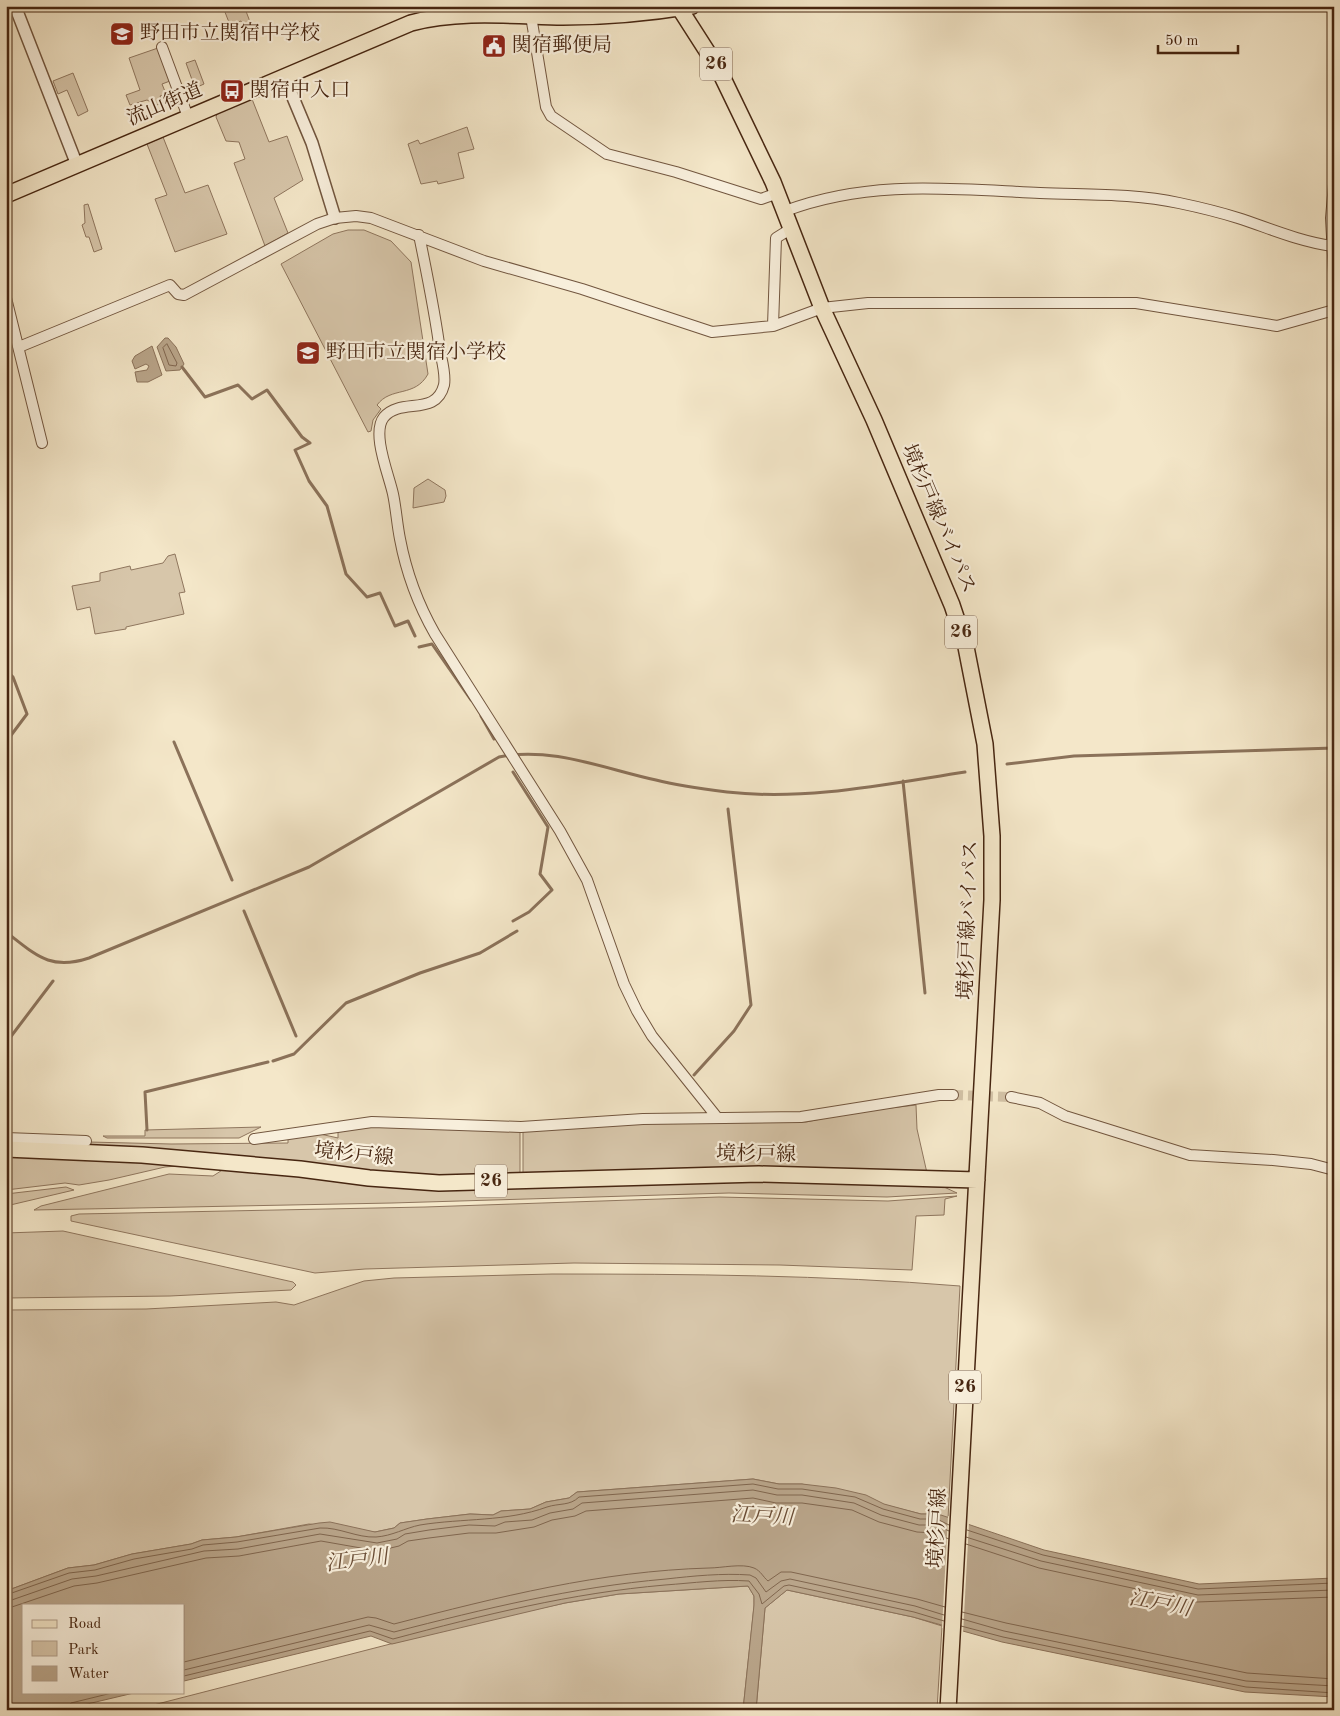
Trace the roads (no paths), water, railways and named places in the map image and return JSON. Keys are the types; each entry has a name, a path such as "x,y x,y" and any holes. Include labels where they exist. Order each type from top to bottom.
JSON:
{"main road":[{"name":"流山街道","path":"6,195 403,25 462,11 531,16 630,14 683,7"},
{"name":"境杉戸線バイパス","path":"683,7 719,70 778,193 822,308 874,420 952,604 966,647 977,696 989,788 992,873 977,1180"},
{"name":"境杉戸線","path":"6,1150 142,1155 300,1169 369,1178 439,1183 759,1174 977,1180 948,1710"}],"street":[{"path":"15,6 77,165"},
{"path":"531,16 546,107 551,116 591,145 607,154 685,174 761,199 778,193"},
{"path":"162,47 188,117"},
{"path":"284,76 312,143 335,218"},
{"path":"1334,184 1331,218 1334,274"},
{"path":"785,211 810,203 891,188 950,188 1099,195 1180,203 1236,217 1303,241 1332,246"},
{"path":"19,347 170,285 178,294 184,295 317,224 335,218 356,216 371,218 484,261 582,289 712,332 773,326 822,308 868,303 1136,303 1277,326 1334,310"},
{"path":"773,326 776,238 792,228"},
{"path":"418,236 434,306 444,383 438,396 428,404 394,410 385,416 379,431 381,450 395,503 400,540 426,618 560,831 587,880 624,984 637,1011 652,1036 716,1116"},
{"path":"6,298 42,443"},
{"path":"254,1139 372,1122 521,1127 716,1116 801,1117 939,1095 953,1095"},
{"path":"1010,1098 1040,1103 1065,1116 1190,1155 1273,1160 1311,1164 1334,1170"},
{"path":"6,1138 86,1141"}],"water":[{"path":"165,338 168,338 176,347 184,364 180,370 166,371 157,347"},
{"path":"152,346 162,375 148,382 137,382 135,372 147,370 149,366 146,364 135,369 132,361 135,356"},
{"name":"江戸川","path":"753,1479 779,1484 802,1484 836,1488 866,1495 884,1504 921,1514 938,1514 1044,1550 1199,1584 1334,1578 1334,1697 1245,1692 1002,1642 913,1617 787,1590 765,1608 756,1710 743,1710 754,1605 754,1596 748,1586 619,1594 565,1603 392,1644 371,1636 185,1681 185,1604 22,1604 22,1694 130,1694 62,1710 6,1710 6,1591 68,1568 94,1565 132,1554 191,1544 202,1540 236,1537 330,1522 375,1532 394,1528 400,1523 470,1514 493,1515 501,1511 530,1509 546,1502 569,1498 577,1492"}],"waterway":[{"path":"182,367 205,397 238,385 252,399 267,390 302,437 310,443 295,450 309,481 327,506 346,574 367,597 380,593 395,626 408,621 415,636"},
{"path":"419,647 432,644 471,700"},
{"path":"6,670 13,677 27,714 6,742"},
{"path":"481,716 494,739"},
{"path":"174,742 232,880"},
{"path":"1007,764 1074,756 1334,748"},
{"path":"6,932 35,954 54,962 75,962 89,958 309,867 499,757 538,754 578,760 673,784 727,792 757,794 817,793 847,790 965,772"},
{"path":"513,772 548,827 540,874 552,890 529,912 513,921"},
{"path":"903,781 925,993"},
{"path":"694,1075 734,1031 751,1005 728,809"},
{"path":"244,911 296,1036"},
{"path":"273,1061 294,1054 346,1003 420,973 480,953 517,931"},
{"path":"6,1043 53,981"},
{"path":"147,1130 145,1092 268,1062"}],"tunnel":[{"path":"953,1095 1011,1097"}],"place":[{"name":"野田市立関宿中学校","path":"122,34"},
{"name":"関宿郵便局","path":"494,46"},
{"name":"関宿中入口","path":"232,91"},
{"name":"野田市立関宿小学校","path":"308,353"}]}
